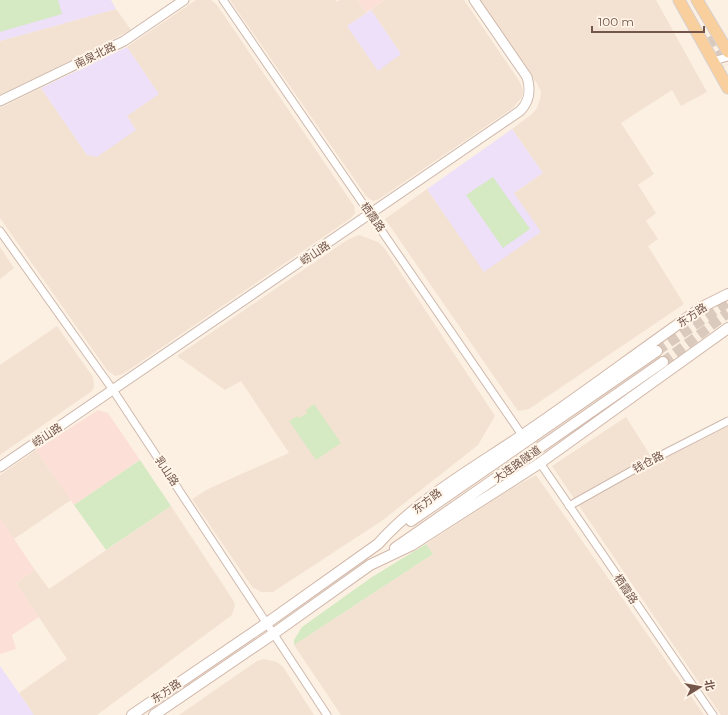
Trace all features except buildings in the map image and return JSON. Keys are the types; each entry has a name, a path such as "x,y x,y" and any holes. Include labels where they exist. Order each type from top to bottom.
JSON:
{"main road":[{"path":"679,0 728,88"},
{"path":"697,0 728,52"},
{"name":"东方路","path":"132,715 267,623 378,544 393,527 451,482 522,435 704,306 728,294"},
{"name":"东方路","path":"154,715 273,634 370,565 412,545 540,463 728,328"},
{"name":"大连路隧道","path":"378,544 658,351"},
{"name":"大连路隧道","path":"370,565 663,362"}],"street":[{"name":"南泉北路","path":"0,101 119,43 184,0"},
{"name":"栖霞路","path":"223,0 522,435"},
{"name":"崂山路","path":"0,467 516,115 528,102 530,91 526,77 474,0"},
{"path":"713,61 728,57"},
{"name":"乳山路","path":"0,231 113,390 327,715"},
{"name":"钱仓路","path":"569,506 648,462 728,422"},
{"name":"栖霞路","path":"540,463 713,715"}],"shaded area":[{"path":"0,0 111,0 116,9 0,41"},
{"path":"196,0 211,0 217,5 354,206 355,213 351,218 123,374 115,376 107,370 0,218 0,108 41,88 87,155 136,130 127,116 158,94 127,47"},
{"path":"230,0 336,0 337,2 340,0 358,0 366,13 347,26 401,54 371,10 384,0 464,0 520,82 523,90 522,97 513,108 379,199 373,201 366,196"},
{"path":"358,0 384,0 366,13"},
{"path":"480,0 656,0 707,92 681,106 672,90 621,123 654,174 638,185 656,213 646,221 658,239 648,246 684,304 529,409 518,411 385,219 427,189 485,272 514,193 543,173 512,129 532,114 537,108 541,91"},
{"path":"116,9 131,30 0,96 0,41"},
{"path":"371,10 401,54 378,71 347,26"},
{"path":"127,47 159,94 127,116 136,130 97,157 87,155 41,88"},
{"path":"512,129 543,173 514,193 541,232 484,272 427,189"},
{"path":"359,235 378,242 385,249 495,416 478,445 383,520 273,592 261,592 252,587 192,499 210,488 289,453 241,381 225,390 177,356 347,240"},
{"path":"0,247 14,268 0,279"},
{"path":"57,326 93,377 94,387 92,391 0,455 0,365"},
{"path":"98,410 108,413 140,460 74,505 36,450"},
{"path":"626,417 655,463 728,426 728,715 721,715 552,466"},
{"path":"36,450 71,500 14,539 0,518 0,475"},
{"path":"536,475 704,715 341,715 294,645 433,554 426,544 506,492"},
{"path":"171,506 233,600 235,605 232,615 97,715 34,715 19,693 67,659 16,583 35,570 49,589"},
{"path":"0,518 35,570 16,583 39,617 12,635 16,649 0,654"},
{"path":"264,659 277,662 283,667 314,715 179,715 257,661"},
{"path":"0,666 19,693 34,715 0,715"}],"green space":[{"path":"0,0 58,0 62,14 0,32"},
{"path":"493,177 530,229 503,248 466,195"},
{"path":"314,404 341,443 316,460 289,421 297,416 299,418 307,413 306,410"},
{"path":"140,460 171,506 106,550 74,505"},
{"path":"426,544 433,554 294,645 294,640 302,627 372,577"}],"tunnel":[{"path":"712,35 728,64"},
{"path":"657,351 728,302"},
{"path":"663,362 728,313"}]}
